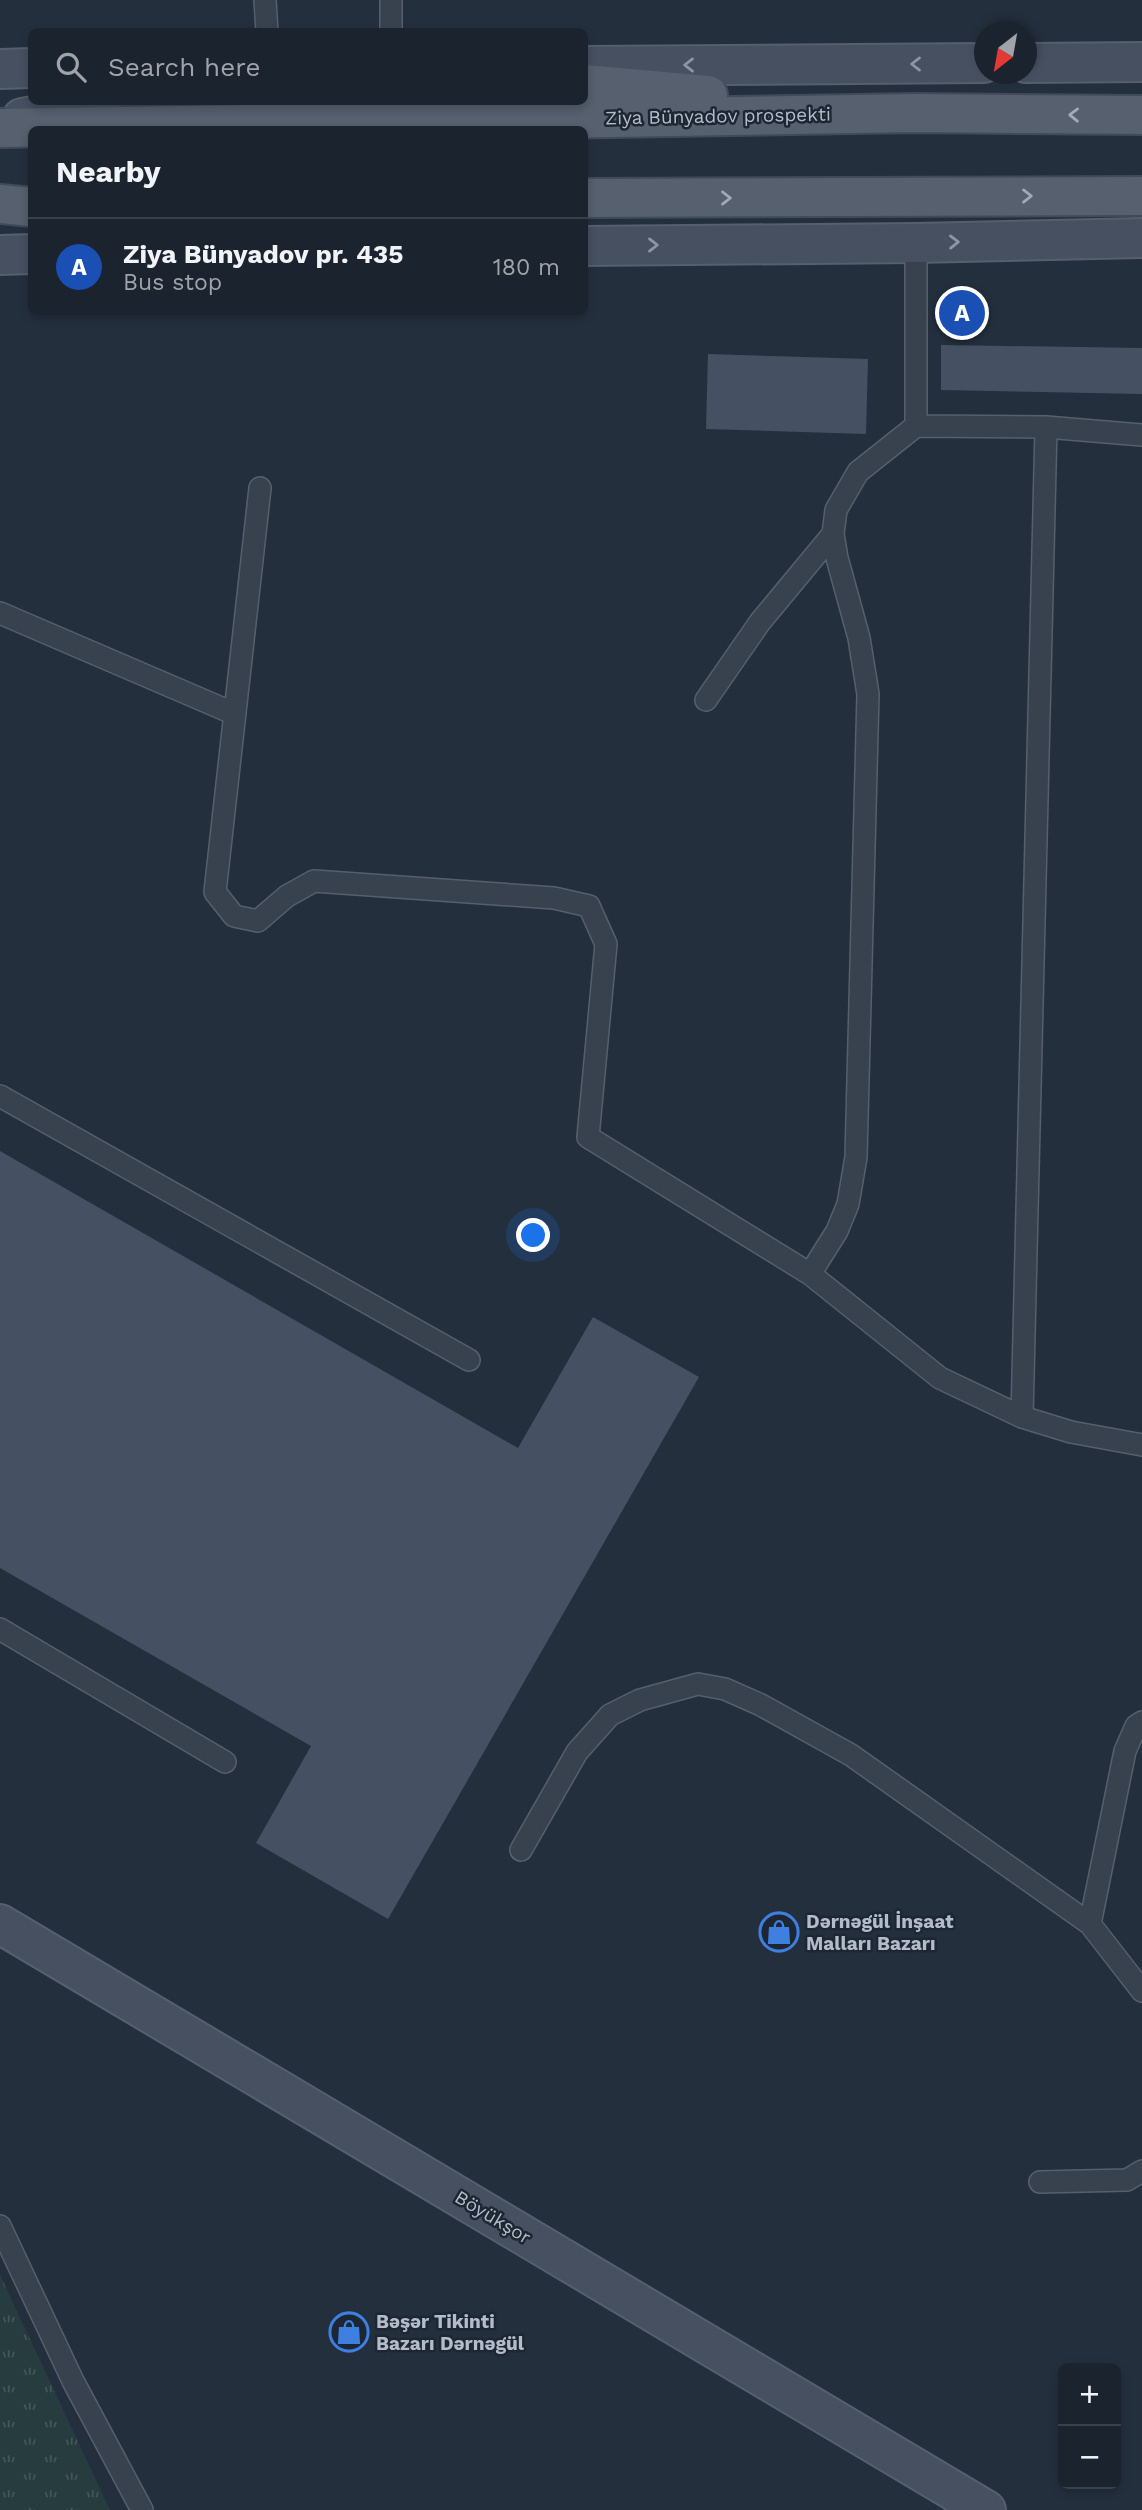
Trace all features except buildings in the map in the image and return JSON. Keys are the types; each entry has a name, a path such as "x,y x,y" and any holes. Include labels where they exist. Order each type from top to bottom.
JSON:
{"main road":[{"path":"1037,63 1142,62"},
{"path":"588,66 974,63"},
{"path":"0,69 28,68"},
{"path":"588,84 915,113"},
{"path":"0,125 90,105"},
{"name":"Ziya Bünyadov prospekti","path":"0,125 915,113 1142,116"},
{"path":"588,198 1142,196"},
{"path":"0,202 28,201"},
{"path":"0,202 28,206"},
{"path":"588,246 1142,238"},
{"path":"0,255 28,254"},
{"name":"Böyükşor","path":"0,1924 986,2510"}],"lane":[{"path":"265,0 267,28"},
{"path":"391,0 391,28"},
{"path":"915,426 916,243"},
{"path":"810,1274 837,1231 848,1205 856,1157 868,694 859,638 837,558 833,534 836,510 858,472 915,426 1046,427 1142,435"},
{"path":"1022,1417 1046,427"},
{"path":"260,488 215,892 234,916 258,921 287,896 314,881 554,898 589,906 606,944 588,1137 810,1274 940,1378 1022,1417 1071,1432 1142,1445"},
{"path":"706,700 760,622 833,534"},
{"path":"0,613 235,713"},
{"path":"0,1096 469,1360"},
{"path":"0,1629 225,1762"},
{"path":"520,1850 577,1752 610,1715 640,1700 698,1684 725,1689 761,1705 851,1755 1090,1924 1142,1991"},
{"path":"1090,1924 1125,1751 1136,1726 1142,1722"},
{"path":"1040,2182 1127,2180 1142,2171"},
{"path":"0,2227 6,2253 142,2510"}],"green space":[{"path":"0,2275 110,2510 0,2510"}],"place":[{"name":"Ziya Bünyadov pr. 435","path":"962,313"},
{"name":"Dərnəgül İnşaat Malları Bazarı","path":"779,1932"},
{"name":"Bəşər Tikinti Bazarı Dərnəgül","path":"349,2332"}]}
